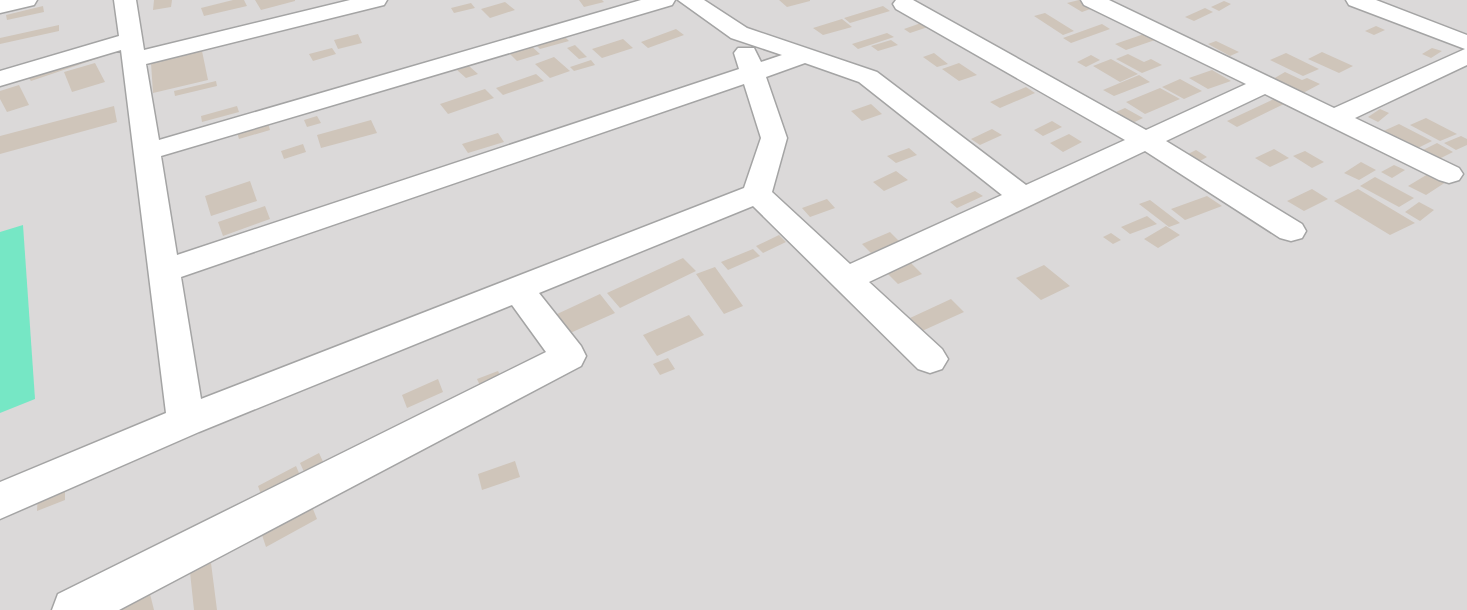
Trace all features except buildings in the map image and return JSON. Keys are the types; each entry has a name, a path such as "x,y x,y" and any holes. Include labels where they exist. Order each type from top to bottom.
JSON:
{"street":[{"path":"0,7 26,0"},
{"path":"124,0 186,421"},
{"path":"0,79 376,0"},
{"path":"146,152 664,0"},
{"path":"689,0 739,33 868,76 1023,197"},
{"path":"1092,0 1449,174"},
{"path":"1357,0 1467,44"},
{"path":"904,4 1145,141 1291,231"},
{"path":"739,33 774,138 758,194"},
{"path":"164,271 806,55"},
{"path":"1334,118 1467,56"},
{"path":"847,279 1265,85"},
{"path":"758,194 930,359"},
{"path":"0,501 186,421 758,194"},
{"path":"74,610 568,356 518,289"}],"shaded area":[{"path":"0,0 1467,0 1467,610 0,610"}],"green space":[{"path":"23,225 35,399 0,413 0,232"}]}
